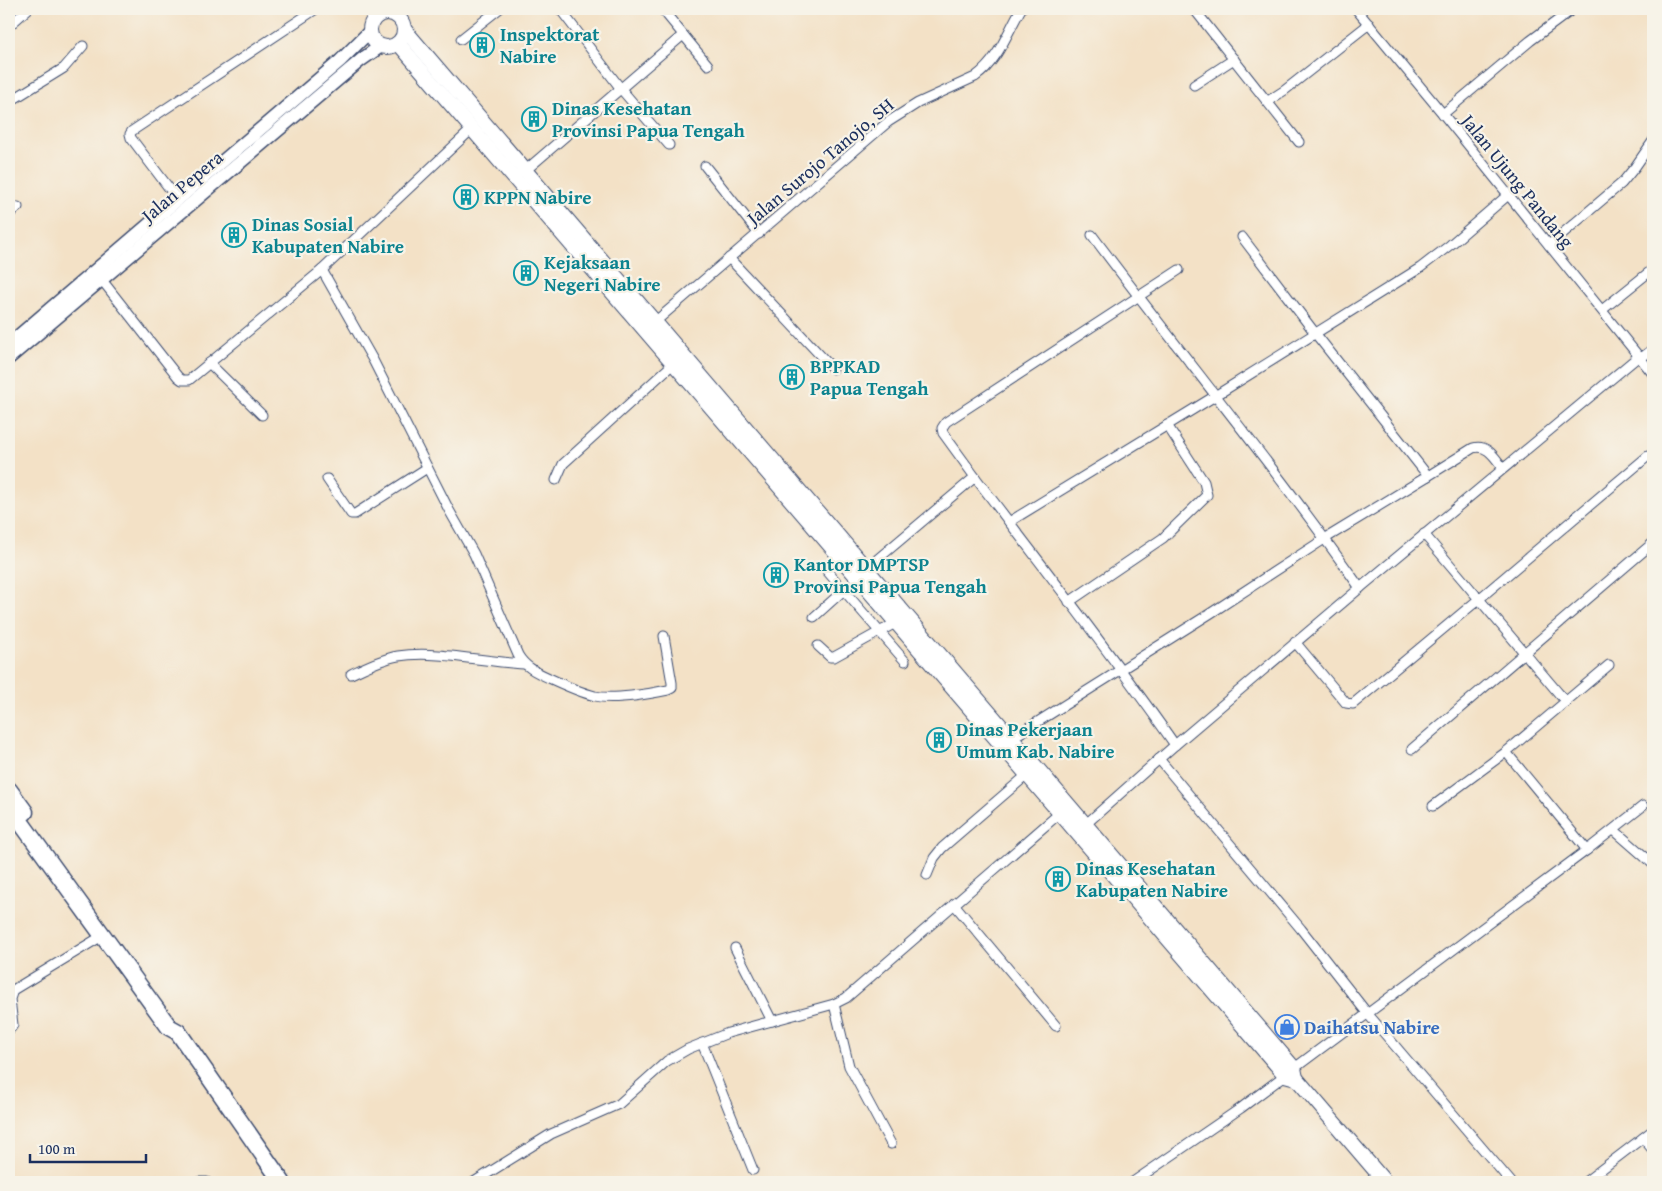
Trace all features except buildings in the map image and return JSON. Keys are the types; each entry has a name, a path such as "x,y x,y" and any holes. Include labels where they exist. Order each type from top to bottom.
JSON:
{"highway":[{"path":"9,790 87,906 102,936 169,1027 178,1032"},
{"path":"9,806 162,1000 176,1022 178,1032 282,1182"}],"main road":[{"path":"382,12 400,18 404,29 404,35 393,46 381,46 372,38 370,31 373,20 382,12"},
{"path":"404,29 526,170 566,227 674,364 708,392 867,568 902,618 1012,738 1086,824 1292,1073 1385,1182"},
{"name":"Jalan Pepera","path":"9,344 98,275 238,156 370,31"},
{"path":"398,43 472,128 656,321 708,392 902,618 1028,774 1292,1073"},
{"name":"Jalan Pepera","path":"9,358 178,200 381,46"}],"street":[{"path":"9,26 28,9"},
{"path":"178,200 131,138 130,134 132,131 316,9"},
{"path":"460,39 499,9"},
{"path":"560,9 621,89 669,145"},
{"path":"662,9 708,65"},
{"path":"1194,9 1299,142"},
{"name":"Jalan Ujung Pandang","path":"1356,9 1444,114 1653,374"},
{"path":"1444,114 1530,41 1573,9"},
{"name":"Jalan Surojo Tanojo, SH","path":"656,321 895,117 918,103 984,71 995,57 1019,12"},
{"path":"1268,101 1285,90 1369,24"},
{"path":"526,170 683,35"},
{"path":"9,102 64,68 83,46"},
{"path":"1194,85 1234,59"},
{"path":"98,275 180,378 189,380 322,270 472,128"},
{"path":"1549,245 1622,183 1636,167 1653,141"},
{"path":"705,166 759,234"},
{"path":"1009,522 1215,396 1428,262 1508,194"},
{"path":"9,214 18,207"},
{"path":"1092,235 1326,538 1360,588"},
{"path":"1242,237 1314,333 1428,476"},
{"path":"729,258 833,370"},
{"path":"1602,310 1653,269"},
{"path":"322,270 373,360 427,468 474,554 518,655 524,664 570,688 593,696 606,697 668,690 672,688 672,683 664,636"},
{"path":"1175,745 1121,668 975,477 943,433 942,426 1179,270"},
{"path":"1086,824 1295,642 1503,468 1640,357 1653,349"},
{"path":"210,363 262,416"},
{"path":"556,480 564,464 674,364"},
{"path":"1069,602 1163,538 1207,495 1204,482 1167,425"},
{"path":"1012,738 1326,538 1474,448 1479,446 1487,449 1503,468"},
{"path":"1295,642 1346,703 1351,705 1479,600 1648,456"},
{"path":"327,479 349,512 355,514 427,468"},
{"path":"867,568 975,477"},
{"path":"1424,534 1566,702"},
{"path":"1412,749 1653,543"},
{"path":"827,571 905,661"},
{"path":"814,617 844,590"},
{"path":"818,646 830,657 834,658 902,618"},
{"path":"351,674 382,660 417,654 524,664"},
{"path":"1433,806 1506,752 1609,666"},
{"path":"1506,752 1587,850"},
{"path":"1159,759 1367,1012 1511,1182"},
{"path":"926,875 934,858 942,848 1028,774"},
{"path":"1133,1182 1292,1073 1367,1012 1614,830 1643,806"},
{"path":"474,1182 551,1134 619,1104 667,1061 702,1043 728,1033 834,1004 846,998 1061,812"},
{"path":"1614,830 1653,864"},
{"path":"954,904 1056,1026"},
{"path":"11,1028 13,1025 10,996 14,990 102,936"},
{"path":"735,948 772,1021"},
{"path":"834,1004 847,1062 872,1112 891,1144"},
{"path":"702,1043 753,1170"},
{"path":"1585,1182 1653,1130"},
{"path":"1643,1138 1653,1150"},
{"path":"199,1182 207,1182"}],"place":[{"name":"Inspektorat Nabire","path":"482,45"},
{"name":"Dinas Kesehatan Provinsi Papua Tengah","path":"534,119"},
{"name":"KPPN Nabire","path":"466,197"},
{"name":"Dinas Sosial Kabupaten Nabire","path":"234,235"},
{"name":"Kejaksaan Negeri Nabire","path":"526,273"},
{"name":"BPPKAD Papua Tengah","path":"792,377"},
{"name":"Kantor DMPTSP Provinsi Papua Tengah","path":"776,575"},
{"name":"Dinas Pekerjaan Umum Kab. Nabire","path":"939,740"},
{"name":"Dinas Kesehatan Kabupaten Nabire","path":"1058,879"},
{"name":"Daihatsu Nabire","path":"1287,1027"}]}
